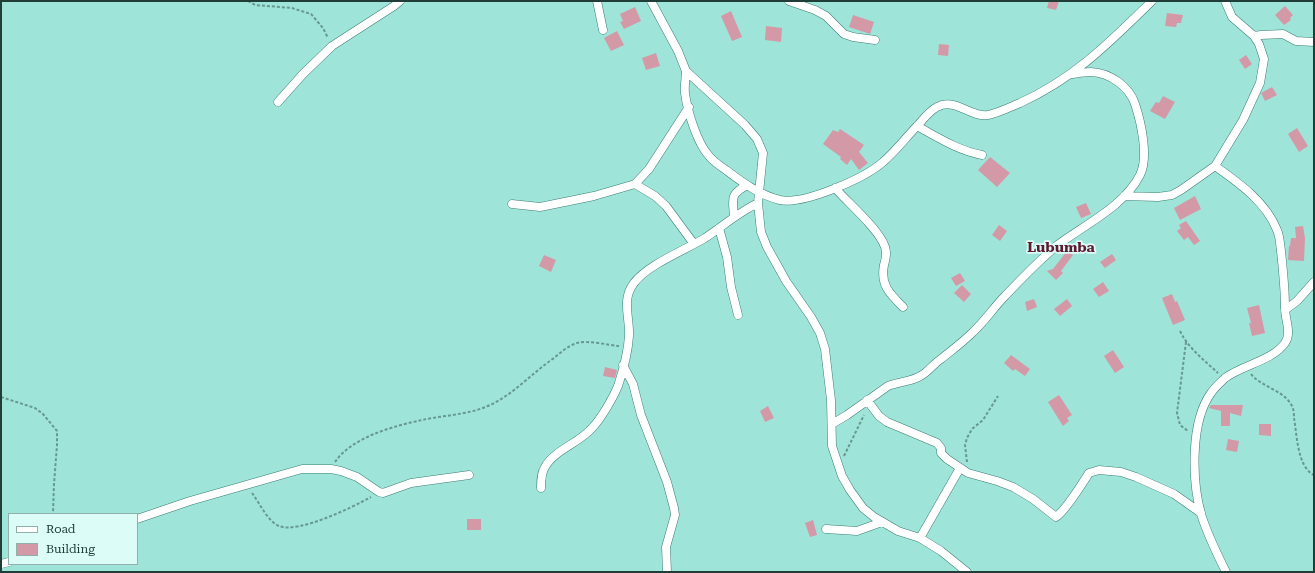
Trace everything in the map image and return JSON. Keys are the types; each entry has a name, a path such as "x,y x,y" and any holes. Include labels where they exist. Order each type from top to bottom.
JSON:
{"street":[{"path":"278,102 303,74 332,46 400,1"},
{"path":"597,1 603,30"},
{"path":"651,1 678,51 686,71 745,125 757,139 763,153 758,192 760,226 767,247 794,296 811,318 820,333 826,349 831,400 832,446 839,468 850,490 863,508 882,522 898,531 920,538 941,550 967,572"},
{"path":"789,1 815,10 826,16 844,34 853,37 875,40"},
{"path":"686,71 684,92 696,133 701,145 709,157 758,192 783,200 811,197 866,174 883,163 917,126 938,107 946,104 957,106 973,113 986,115 999,112 1040,94 1073,74 1112,40 1152,1"},
{"path":"1124,196 1158,197 1172,195 1181,190 1215,166 1244,120 1260,83 1264,59 1259,44 1254,36 1232,17 1225,1"},
{"path":"1254,36 1283,34 1296,41 1314,42"},
{"path":"832,424 869,402 888,386 913,380 924,374 954,350 973,332 1006,294 1034,266 1056,246 1107,211 1124,196 1141,174 1144,155 1142,134 1133,98 1126,87 1104,75 1092,72 1073,74"},
{"path":"512,204 540,207 594,196 635,184 649,169 689,108"},
{"path":"917,126 944,141 971,153 982,155"},
{"path":"1215,166 1242,186 1262,206 1277,230 1284,268 1285,310 1288,334 1281,349 1270,356 1231,373 1218,384 1210,394 1203,408 1194,448 1195,470 1201,513 1206,528 1226,572"},
{"path":"635,184 656,196 666,206 694,244"},
{"path":"734,217 732,198 737,191 747,185"},
{"path":"835,188 879,235 885,247 886,255 882,272 883,280 886,289 903,307"},
{"path":"541,488 544,468 550,460 577,441 593,427 615,391 627,347 629,330 626,304 628,294 634,283 654,266 694,244 758,203"},
{"path":"719,228 727,257 731,287 738,316"},
{"path":"1285,310 1297,302 1314,282"},
{"path":"623,365 633,384 640,415 667,482 674,508 675,515 666,547 667,572"},
{"path":"869,402 879,416 887,422 937,443 941,448 941,453 968,473 1013,487 1033,499 1056,517 1066,506 1089,473 1099,470 1121,472 1136,477 1174,494 1201,513"},
{"path":"920,538 960,468"},
{"path":"138,519 190,501 302,469 342,471 357,477 379,492 388,492 411,483 469,475"},
{"path":"826,529 858,530 882,522"}],"path":[{"path":"248,1 255,5 292,8 311,14 322,28 332,46"},
{"path":"1180,331 1186,342 1196,353 1224,379"},
{"path":"1186,342 1177,413 1180,425 1196,435"},
{"path":"331,470 336,460 344,451 368,437 423,420 452,416 490,405 512,392 544,364 567,348 578,343 627,347"},
{"path":"1247,366 1253,377 1284,397 1293,408 1298,437 1298,448 1304,466 1314,475"},
{"path":"968,473 965,445 966,438 972,429 983,420 998,396"},
{"path":"1,397 35,408 48,418 57,431 58,445 53,513"},
{"path":"839,468 869,402"},
{"path":"247,485 270,520 278,526 287,528 299,527 343,511 379,492"}],"building":[{"path":"1049,1 1059,1 1056,10 1047,8"},
{"path":"1285,6 1293,15 1290,18 1291,20 1284,25 1275,15"},
{"path":"635,7 641,21 624,29 620,22 623,21 620,14"},
{"path":"731,11 742,37 732,41 721,16"},
{"path":"1167,13 1183,15 1181,23 1177,23 1176,27 1165,26"},
{"path":"853,15 874,22 870,34 849,27"},
{"path":"766,26 782,28 781,42 765,40"},
{"path":"617,31 624,45 611,51 604,38"},
{"path":"939,44 949,45 948,56 938,55"},
{"path":"656,53 660,66 646,70 642,58"},
{"path":"1246,55 1252,64 1245,69 1239,60"},
{"path":"1272,87 1277,95 1265,101 1261,93"},
{"path":"1163,96 1175,102 1165,119 1150,111 1156,102 1159,103"},
{"path":"1297,128 1308,146 1299,152 1288,134"},
{"path":"840,129 864,145 859,152 868,163 859,170 851,159 847,165 840,159 841,157 823,144 833,130 838,132"},
{"path":"990,157 1010,173 997,187 978,170"},
{"path":"1195,196 1201,209 1180,220 1174,208"},
{"path":"1086,203 1091,214 1081,218 1076,207"},
{"path":"1186,221 1200,241 1194,245 1188,237 1184,240 1177,231 1181,228 1179,225"},
{"path":"999,225 1007,231 1000,241 992,235"},
{"path":"1303,226 1305,238 1304,261 1288,260 1291,238 1296,238 1295,227"},
{"path":"1067,251 1073,255 1061,271 1063,273 1056,280 1047,271 1053,269"},
{"path":"1112,254 1116,260 1105,268 1100,262"},
{"path":"544,255 556,260 551,272 539,266"},
{"path":"960,273 965,281 956,286 951,278"},
{"path":"1103,282 1109,291 1099,297 1093,289"},
{"path":"962,285 971,294 964,302 954,293"},
{"path":"1172,294 1175,302 1177,301 1185,320 1173,325 1162,298"},
{"path":"1034,299 1037,307 1027,311 1025,302"},
{"path":"1067,299 1072,306 1060,316 1054,309"},
{"path":"1259,305 1265,333 1252,336 1249,323 1251,323 1247,308"},
{"path":"1113,350 1124,367 1115,373 1104,356"},
{"path":"1011,355 1030,369 1025,376 1015,369 1013,371 1004,363"},
{"path":"605,367 617,370 615,378 603,376"},
{"path":"1059,395 1072,415 1067,418 1069,421 1063,426 1048,402"},
{"path":"1211,405 1243,405 1241,416 1230,413 1230,426 1221,426 1221,411 1209,408"},
{"path":"768,406 774,418 765,422 760,411"},
{"path":"1259,424 1271,424 1271,436 1259,435"},
{"path":"1228,439 1239,441 1237,452 1226,450"},
{"path":"467,519 481,519 481,530 467,530"},
{"path":"813,520 817,535 810,537 805,523"}],"district":[{"name":"Lubumba","path":"1061,248"}]}
